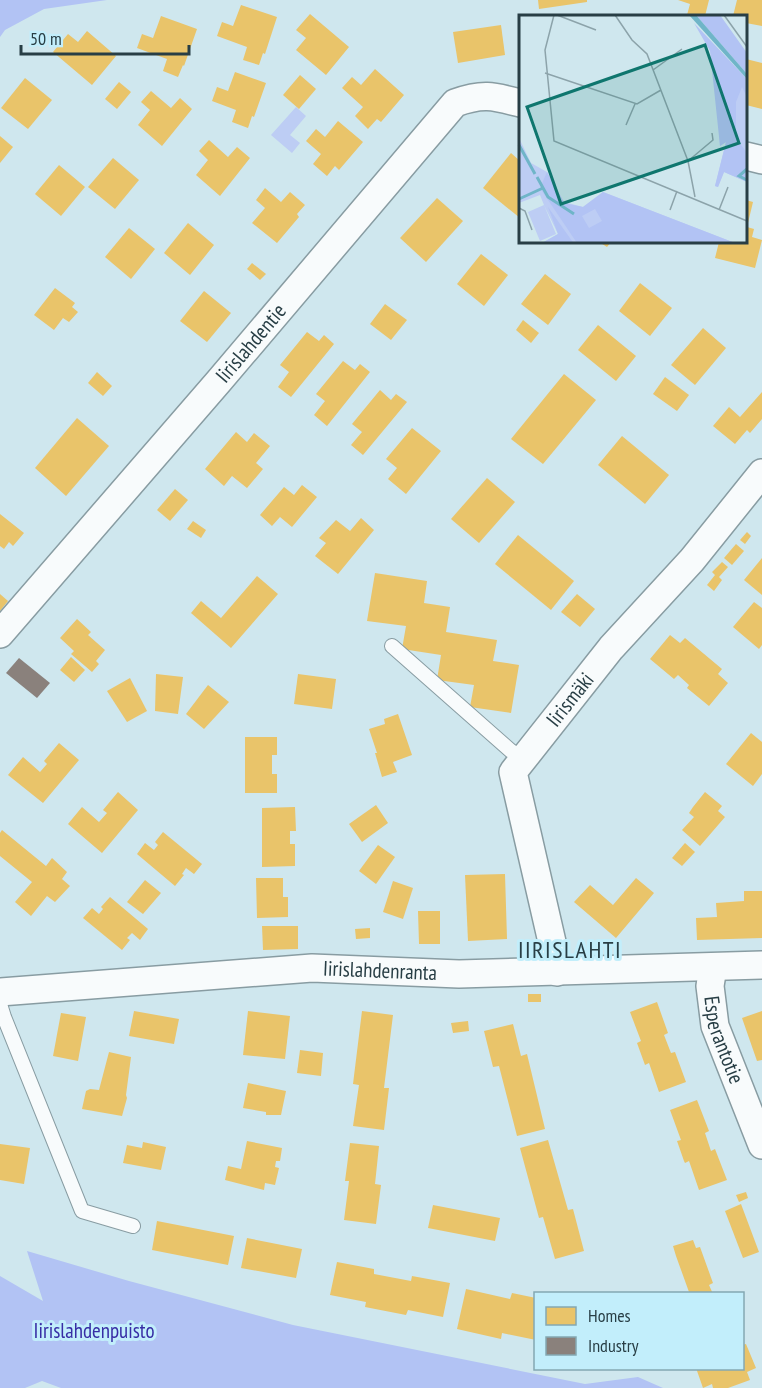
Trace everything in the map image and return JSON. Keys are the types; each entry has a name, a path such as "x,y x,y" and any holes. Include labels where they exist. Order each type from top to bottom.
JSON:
{"street":[{"name":"Iirislahdentie","path":"0,634 455,103 474,96 494,96 519,103"},
{"path":"747,156 762,160"},
{"name":"Iirismäki","path":"557,972 513,772 611,648 692,560 762,473"},
{"name":"Iirislahdenranta","path":"0,993 312,968 459,974 762,965"},
{"name":"Esperantotie","path":"713,967 710,986 715,1026 762,1145"}],"lane":[{"path":"392,646 511,751 524,757"},
{"path":"0,1004 82,1211 133,1226"}],"shaded area":[{"path":"296,107 306,116 290,135 300,143 292,153 271,135"}],"green space":[{"path":"0,0 107,0 44,9 5,30 0,37"},
{"name":"Iirislahdenpuisto","path":"27,1251 293,1325 585,1384 638,1377 663,1388 61,1388 42,1381 25,1388 0,1388 0,1276 43,1301"}],"building: Homes":[{"path":"538,0 587,0 587,2 539,9"},
{"path":"678,0 709,0 705,15 687,15 690,4"},
{"path":"737,0 762,0 762,26 747,23 747,15 733,15"},
{"path":"241,5 277,17 259,65 243,60 247,47 217,36 222,22 233,26"},
{"path":"310,14 349,47 326,75 296,50 306,38 296,30"},
{"path":"161,16 197,29 178,77 163,71 167,59 137,48 142,34 153,38"},
{"path":"501,25 505,55 458,63 453,32"},
{"path":"87,31 116,56 92,85 53,52 68,34 78,42"},
{"path":"747,59 762,63 762,109 747,105"},
{"path":"375,69 404,95 381,122 377,119 368,129 355,116 363,107 342,88 352,77 361,85"},
{"path":"235,72 266,83 248,128 232,122 236,110 212,101 217,87 228,91"},
{"path":"300,75 316,89 299,109 283,95"},
{"path":"25,78 52,100 28,129 1,108"},
{"path":"119,82 131,92 117,109 105,99"},
{"path":"151,91 171,108 180,98 192,109 162,146 138,125 150,110 141,102"},
{"path":"338,121 363,142 339,170 335,166 327,176 313,164 321,154 306,141 316,129 325,137"},
{"path":"0,136 13,147 0,163"},
{"path":"209,140 228,157 237,147 250,158 220,196 196,175 208,160 199,151"},
{"path":"511,153 519,160 519,217 483,188"},
{"path":"113,158 139,180 115,209 88,187"},
{"path":"59,165 85,187 61,216 35,194"},
{"path":"265,188 281,202 290,192 305,205 297,214 299,217 277,243 252,223 265,208 256,200"},
{"path":"437,198 463,221 426,262 400,238"},
{"path":"747,200 753,202 747,227"},
{"path":"188,223 214,245 190,275 164,253"},
{"path":"747,227 754,229 752,237 762,240 755,268 715,258 719,243 747,243"},
{"path":"129,228 155,249 131,279 105,257"},
{"path":"481,254 508,275 484,306 457,284"},
{"path":"252,263 266,274 260,280 247,269"},
{"path":"545,274 571,294 548,325 521,304"},
{"path":"640,283 672,308 650,336 619,311"},
{"path":"55,288 75,303 72,307 78,312 69,322 63,318 54,330 34,315"},
{"path":"204,291 231,313 207,342 180,321"},
{"path":"385,304 407,320 391,340 370,324"},
{"path":"523,320 539,333 531,343 516,330"},
{"path":"598,325 636,356 616,381 578,350"},
{"path":"703,328 726,348 695,385 671,365"},
{"path":"307,332 319,341 324,335 334,344 291,397 278,387 289,372 280,365"},
{"path":"343,361 355,370 360,364 370,372 327,426 314,415 325,401 316,394"},
{"path":"97,372 112,386 103,396 88,383"},
{"path":"564,374 596,400 543,464 511,439"},
{"path":"665,377 689,395 677,411 653,394"},
{"path":"380,390 391,400 396,394 407,402 363,455 351,445 362,432 352,424"},
{"path":"762,392 762,419 750,433 747,430 735,444 713,426 729,407 740,417"},
{"path":"77,418 109,446 66,496 35,468"},
{"path":"412,428 441,451 406,494 388,479 397,468 386,459"},
{"path":"236,432 247,442 254,433 270,446 256,463 263,469 247,488 232,476 224,486 205,469"},
{"path":"622,436 669,475 645,504 598,465"},
{"path":"487,478 515,502 479,543 451,519"},
{"path":"302,485 317,497 292,527 280,517 272,526 260,515 284,487 294,495"},
{"path":"175,489 188,500 170,521 157,510"},
{"path":"0,514 24,533 13,546 9,542 4,549 0,546"},
{"path":"361,518 374,530 338,574 315,556 326,543 319,538 336,520 350,531"},
{"path":"193,521 206,530 201,538 187,529"},
{"path":"747,532 751,536 745,544 740,540"},
{"path":"518,535 574,581 551,610 495,564"},
{"path":"736,544 744,551 732,565 724,558"},
{"path":"762,558 762,595 744,580"},
{"path":"722,562 728,567 719,577 722,580 714,591 707,585 715,575 712,572"},
{"path":"375,573 427,581 424,603 450,607 446,632 497,640 493,661 519,665 511,713 470,707 474,685 437,680 441,655 402,649 406,626 367,621"},
{"path":"257,576 278,594 231,648 191,613 201,601 221,618"},
{"path":"0,594 8,601 0,611"},
{"path":"577,594 595,609 580,627 561,612"},
{"path":"754,602 762,608 762,645 759,649 733,627"},
{"path":"77,619 91,632 88,635 105,650 96,661 99,664 92,672 71,654 74,651 60,638"},
{"path":"670,635 680,643 685,638 722,669 718,674 728,683 709,706 687,688 689,685 678,675 674,679 650,659"},
{"path":"71,657 85,670 74,682 60,670"},
{"path":"156,674 183,677 178,714 155,711"},
{"path":"298,674 336,679 332,709 294,704"},
{"path":"130,678 147,711 127,722 107,691"},
{"path":"208,685 229,702 204,729 186,714"},
{"path":"398,714 412,755 393,762 397,772 382,777 369,729 385,724 384,719"},
{"path":"751,733 762,742 762,774 753,786 726,764"},
{"path":"245,737 277,737 277,755 272,755 272,774 277,774 277,793 245,793"},
{"path":"59,743 79,760 43,803 8,775 23,757 40,772 47,764 44,761"},
{"path":"118,792 138,810 102,853 68,824 82,807 99,822 107,813 103,810"},
{"path":"705,792 722,806 718,811 725,817 700,846 682,830 694,817 689,813"},
{"path":"376,805 388,823 362,842 349,824"},
{"path":"295,807 296,831 290,831 290,844 295,844 295,866 262,867 262,808"},
{"path":"2,830 46,866 52,858 67,872 62,879 70,886 55,902 47,896 31,916 15,902 32,882 0,856"},
{"path":"163,832 202,864 194,874 186,868 182,874 184,875 175,886 137,854 145,843 154,850 158,845 155,842"},
{"path":"685,843 695,852 682,866 672,858"},
{"path":"378,845 395,857 376,884 359,871"},
{"path":"505,874 507,939 468,941 465,875"},
{"path":"256,878 283,878 283,897 288,897 288,917 257,918"},
{"path":"636,878 654,893 616,938 574,902 590,885 613,905"},
{"path":"145,880 161,893 143,914 127,902"},
{"path":"393,881 413,888 403,919 383,912"},
{"path":"744,891 762,891 762,938 697,940 696,918 717,917 716,903 744,901"},
{"path":"110,897 148,929 140,940 132,933 127,938 130,940 122,950 83,918 92,908 99,914 103,909 101,907"},
{"path":"418,911 440,911 440,944 419,944"},
{"path":"262,926 298,926 298,949 263,950"},
{"path":"370,928 370,938 356,939 355,929"},
{"path":"528,994 541,994 541,1002 528,1002"},
{"path":"657,1002 668,1033 664,1035 671,1053 675,1052 686,1082 659,1092 649,1063 645,1065 637,1043 641,1041 630,1012"},
{"path":"134,1011 179,1019 174,1044 129,1036"},
{"path":"248,1011 290,1016 285,1059 243,1055"},
{"path":"362,1011 393,1015 384,1088 389,1088 384,1130 353,1126 359,1085 353,1084"},
{"path":"762,1011 762,1060 757,1061 742,1018"},
{"path":"61,1013 86,1017 78,1061 53,1056"},
{"path":"468,1021 469,1031 453,1033 451,1023"},
{"path":"513,1024 521,1056 527,1054 545,1129 517,1136 499,1066 493,1067 484,1031"},
{"path":"300,1050 323,1053 321,1076 297,1073"},
{"path":"109,1052 131,1057 127,1098 122,1116 82,1109 86,1091 99,1090"},
{"path":"248,1083 286,1091 281,1115 266,1115 266,1112 243,1108"},
{"path":"697,1100 709,1131 705,1133 711,1151 715,1149 727,1180 699,1190 689,1161 685,1163 684,1161 677,1141 681,1140 670,1110"},
{"path":"548,1140 568,1210 573,1209 584,1251 555,1259 543,1217 539,1218 520,1148"},
{"path":"247,1141 282,1148 280,1161 276,1161 275,1167 279,1168 275,1185 265,1183 264,1190 225,1180 228,1166 241,1169"},
{"path":"143,1142 166,1147 161,1170 123,1163 127,1145 142,1148"},
{"path":"350,1143 379,1146 375,1184 381,1185 376,1224 344,1220 349,1181 345,1181"},
{"path":"0,1144 30,1148 24,1184 0,1180"},
{"path":"746,1192 748,1198 739,1202 736,1195"},
{"path":"741,1204 759,1252 743,1258 725,1211"},
{"path":"433,1205 500,1218 495,1241 428,1228"},
{"path":"157,1221 234,1236 228,1265 152,1250"},
{"path":"247,1238 302,1249 296,1278 241,1268"},
{"path":"693,1240 696,1248 700,1247 713,1283 709,1285 712,1292 689,1292 673,1246"},
{"path":"337,1262 374,1269 374,1274 411,1281 412,1276 450,1283 443,1317 408,1310 406,1315 365,1307 366,1302 330,1295"},
{"path":"466,1289 510,1299 512,1293 534,1298 534,1340 502,1333 501,1339 457,1329"},
{"path":"744,1344 746,1344 756,1368 747,1372 750,1380 728,1388 713,1388 712,1384 703,1388 697,1370 744,1370"}],"building: Industry":[{"path":"19,658 50,683 37,698 6,673"}],"district":[{"name":"IIRISLAHTI","path":"570,950"}]}
